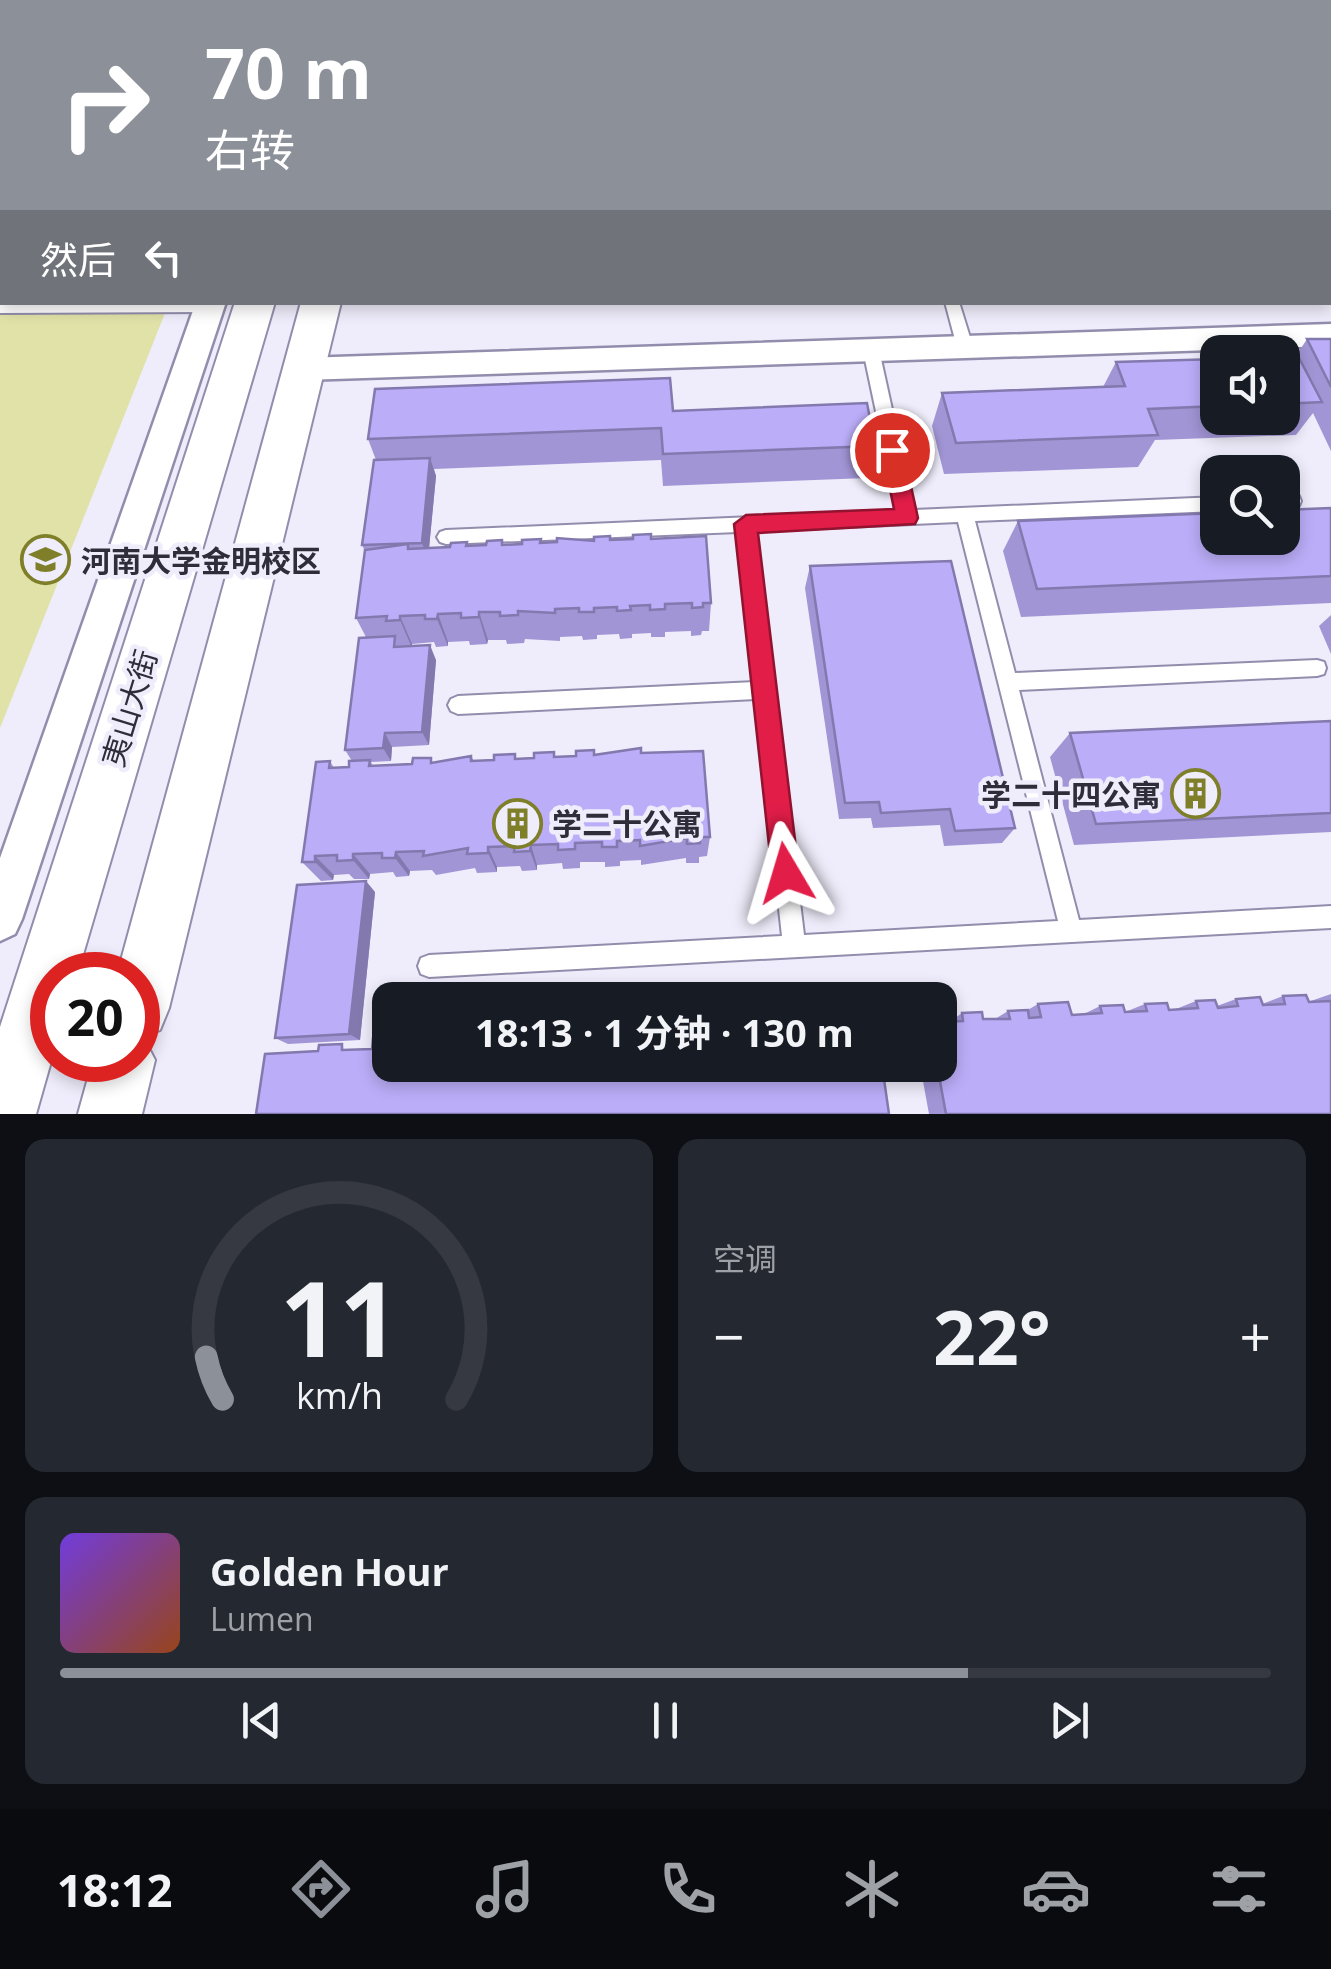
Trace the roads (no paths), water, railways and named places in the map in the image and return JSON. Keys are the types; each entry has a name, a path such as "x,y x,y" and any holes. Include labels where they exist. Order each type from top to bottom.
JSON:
{"main road":[{"name":"夷山大街","path":"4,1114 225,305"},
{"path":"153,952 320,305"},
{"path":"110,1114 118,1082"}],"street":[{"path":"0,919 225,305"},
{"path":"304,369 1331,334"}],"lane":[{"path":"0,308 169,305"},
{"path":"953,305 966,347"},
{"path":"870,350 907,518"},
{"path":"446,537 1200,505"},
{"path":"964,515 1071,931"},
{"path":"746,524 794,946"},
{"path":"1007,682 1317,668"},
{"path":"458,704 765,690"},
{"path":"430,966 1331,917"}],"place":[{"name":"河南大学金明校区","path":"46,560"},
{"name":"学二十四公寓","path":"1196,794"},
{"name":"学二十公寓","path":"517,823"}]}
